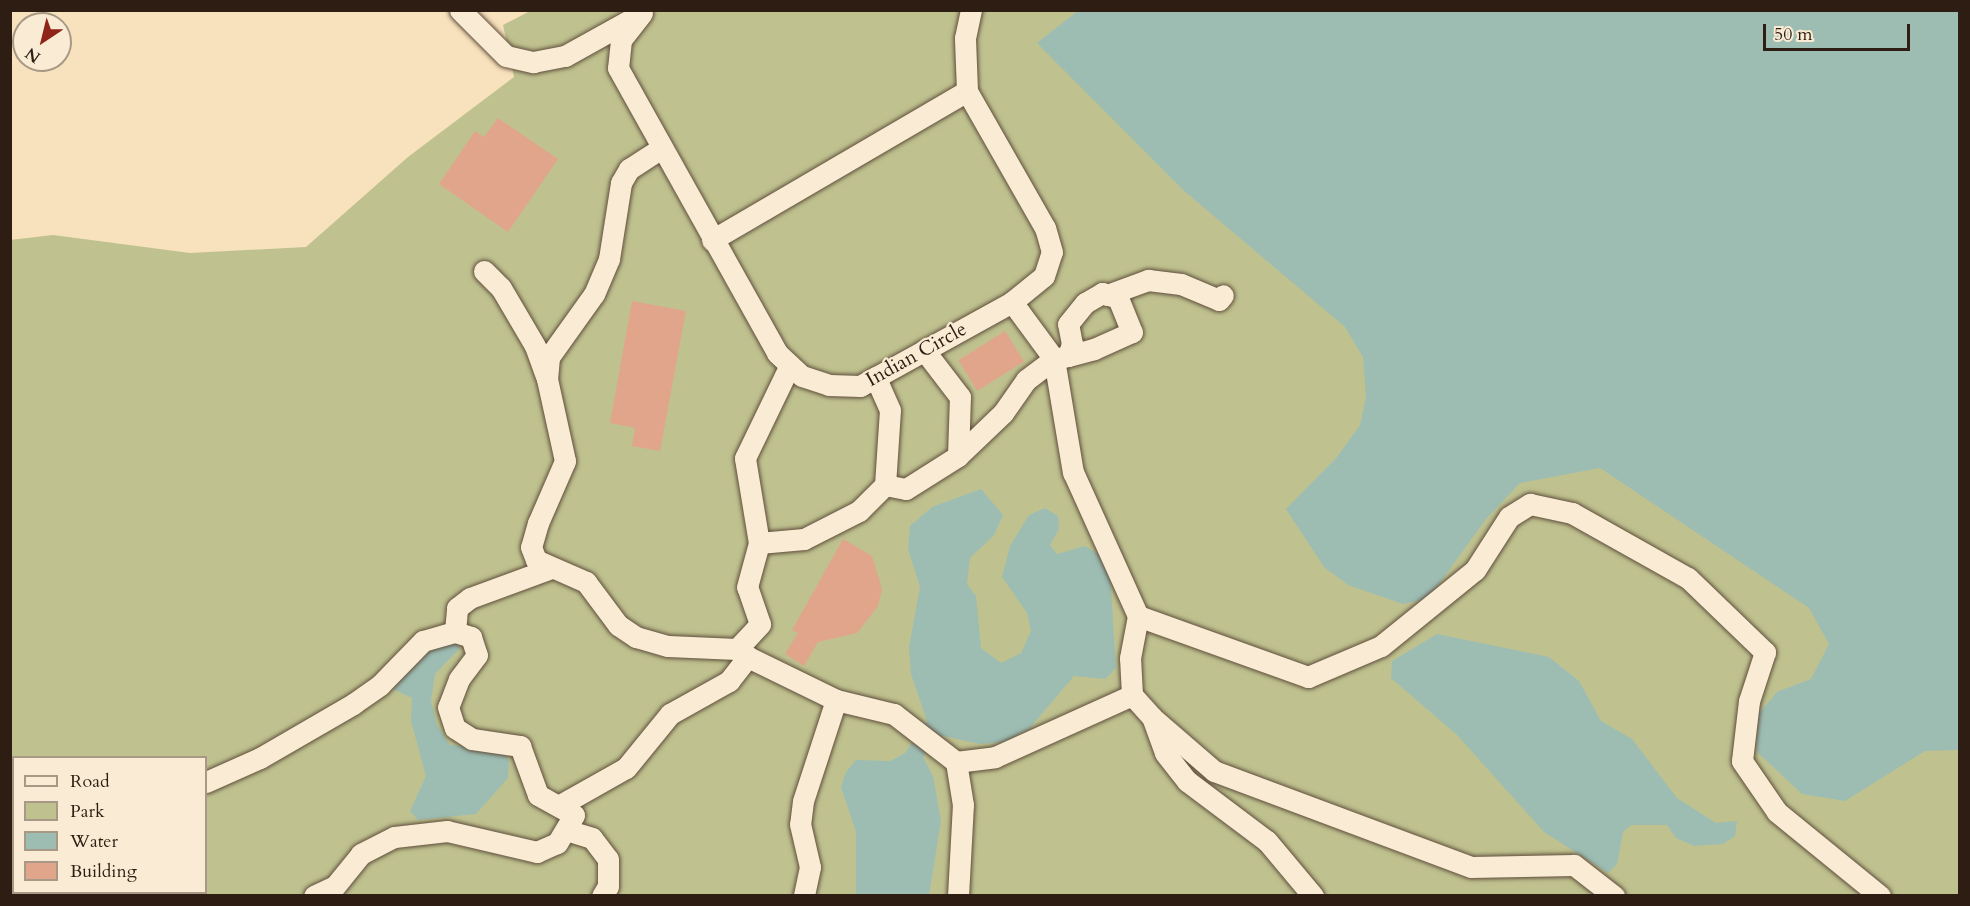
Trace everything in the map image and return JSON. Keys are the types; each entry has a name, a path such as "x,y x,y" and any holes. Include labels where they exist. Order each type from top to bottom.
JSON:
{"lane":[{"path":"460,10 506,56 533,63 565,56 644,12"},
{"name":"Indian Circle","path":"644,12 621,40 618,68 660,149 777,353 802,376 829,386 860,386 1012,302 1044,276 1052,252 1045,228 967,91 965,38 971,10"},
{"path":"712,240 967,91"},
{"path":"547,380 549,357 594,294 609,259 621,183 630,169 660,149"},
{"path":"484,271 530,336 547,380 565,461 531,547 536,560 549,569 586,582 618,625 636,637 668,646 742,653 836,700 894,714 936,743 956,762 963,805 958,896"},
{"path":"1061,357 1072,344 1068,324 1085,303 1148,280 1181,284 1219,300 1223,295"},
{"path":"885,485 906,489 958,456 1003,413 1026,380 1061,357 1132,332 1118,298 1107,295"},
{"path":"1012,302 1061,357 1073,472 1138,616 1130,658 1132,695 1152,717 1214,771 1471,867 1574,865 1614,896"},
{"path":"924,350 960,397 958,456"},
{"path":"562,804 626,768 670,714 729,681 742,653 760,624 747,586 759,543 745,458 790,365"},
{"path":"759,543 804,539 859,511 885,485 890,410 875,377"},
{"path":"1138,616 1308,677 1381,646 1475,570 1509,518 1530,504 1572,513 1688,578 1765,652 1749,701 1742,761 1777,812 1880,896"},
{"path":"454,632 457,608 470,598 549,569"},
{"path":"207,782 260,758 352,704 380,685 423,641 454,632 471,637 477,655 459,679 448,706 455,728 472,739 520,746 538,795 562,804 574,815 566,830 558,843 537,852 447,831 394,837 361,854 335,886 314,896"},
{"path":"956,762 995,757 1132,695"},
{"path":"804,896 810,867 800,824 803,801 836,700"},
{"path":"1152,717 1165,753 1187,781 1267,841 1313,896"},
{"path":"566,830 592,838 608,859 608,886 602,896"}],"green space":[{"path":"530,11 1959,11 1959,895 11,895 10,240 53,235 190,253 306,247 408,157 514,77 503,25"}],"water":[{"path":"1079,10 1959,11 1959,750 1925,751 1845,801 1802,794 1757,752 1755,718 1777,692 1811,679 1829,644 1809,608 1600,468 1520,483 1486,519 1428,599 1403,604 1348,585 1324,567 1286,509 1337,457 1360,425 1366,397 1363,357 1345,327 1182,189 1037,43"},
{"path":"981,489 1003,515 994,535 970,558 967,584 976,596 981,648 1001,663 1021,653 1031,631 1027,613 1002,577 1010,546 1029,515 1045,508 1058,516 1059,529 1050,545 1057,554 1085,546 1100,555 1110,573 1116,668 1105,679 1074,676 1029,729 1005,742 980,744 939,735 923,757 933,776 941,821 929,895 856,896 856,832 841,787 846,772 856,760 890,761 905,753 927,721 911,674 909,647 920,587 908,549 910,526 932,507"},
{"path":"1437,634 1549,657 1579,681 1601,721 1632,739 1677,798 1716,823 1737,821 1735,836 1723,844 1694,846 1676,838 1667,825 1631,825 1623,832 1617,864 1608,873 1544,832 1457,735 1391,678 1392,661"},
{"path":"455,641 460,648 435,674 431,701 437,725 450,745 501,750 509,760 508,778 476,814 418,820 410,811 426,776 411,721 412,698 387,686 403,650"}],"building":[{"path":"498,118 558,159 508,232 439,184 475,131 484,137"},
{"path":"632,301 686,311 660,451 632,446 635,428 610,423"},
{"path":"1005,331 1024,362 977,391 958,360"},
{"path":"843,539 872,556 882,589 878,606 857,633 818,642 804,666 785,654 798,633 792,630"}]}
